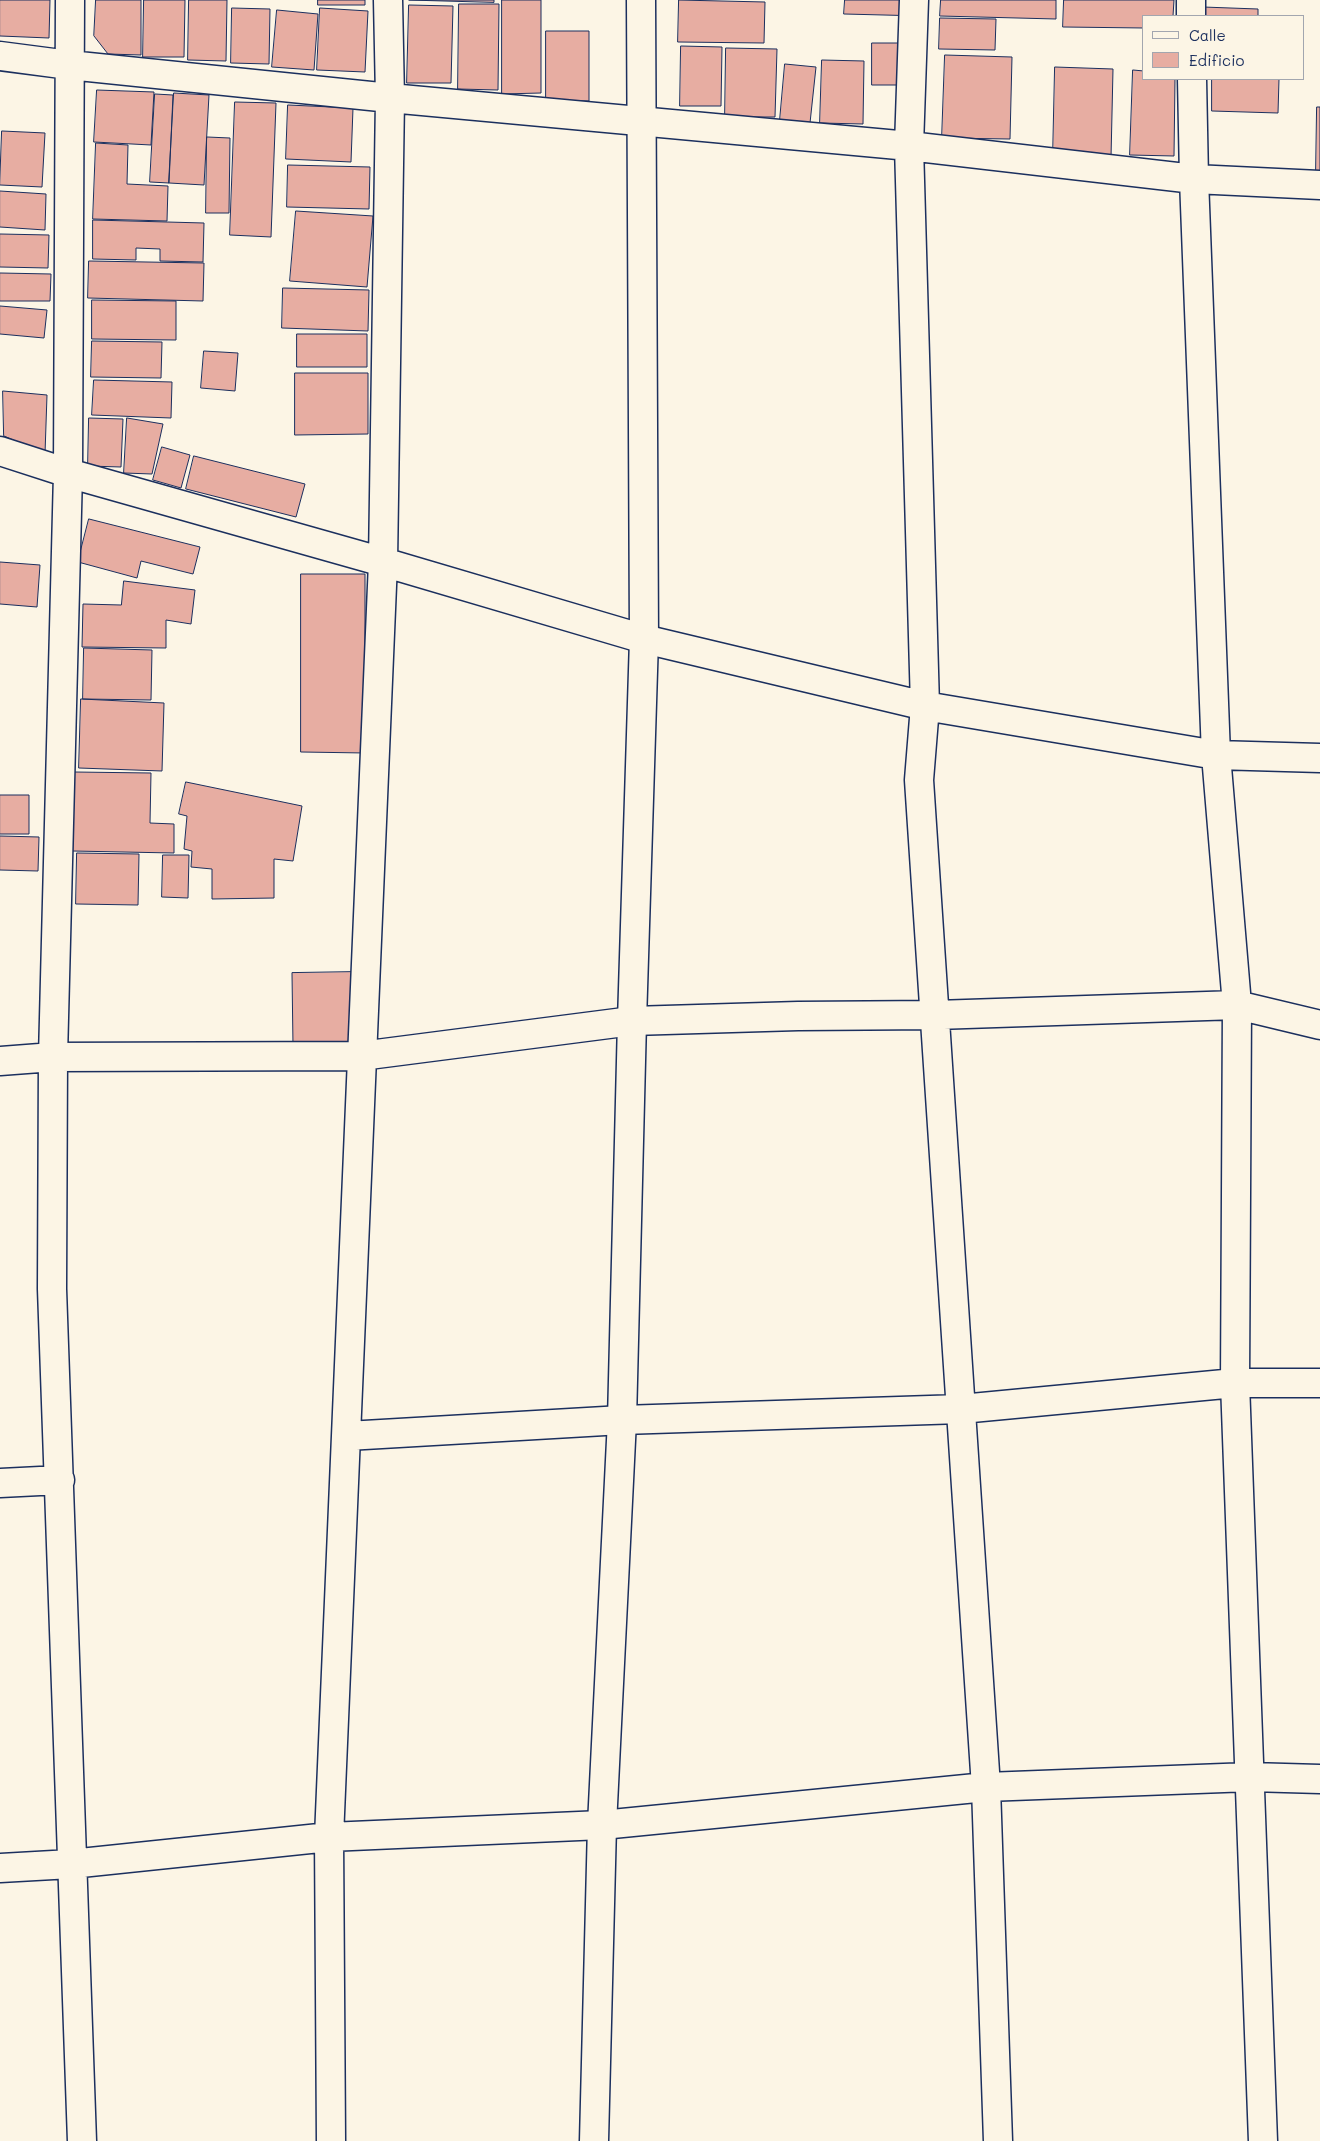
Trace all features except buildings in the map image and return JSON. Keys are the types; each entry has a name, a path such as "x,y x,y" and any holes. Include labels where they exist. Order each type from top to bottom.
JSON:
{"street":[{"path":"70,0 68,473 53,1057 52,1289 82,2141"},
{"path":"331,2141 329,1837 383,562 390,98 388,0"},
{"path":"594,2141 602,1825 622,1420 644,639 641,0"},
{"path":"914,0 909,146 925,706 919,780 986,1787 998,2141"},
{"path":"1191,0 1191,15"},
{"path":"0,56 69,66 390,98 909,146 1194,179 1320,185"},
{"path":"1192,80 1194,179 1216,755 1237,1005 1235,1383 1263,2141"},
{"path":"0,451 68,473 383,562 644,639 925,706 1216,755 1320,758"},
{"path":"0,1061 53,1057 361,1056 632,1021 1237,1005 1320,1026"},
{"path":"347,1436 622,1420 961,1410 1235,1383 1320,1383"},
{"path":"0,1483 60,1480"},
{"path":"0,1868 71,1864 329,1837 602,1825 986,1787 1250,1777 1320,1779"}]}
